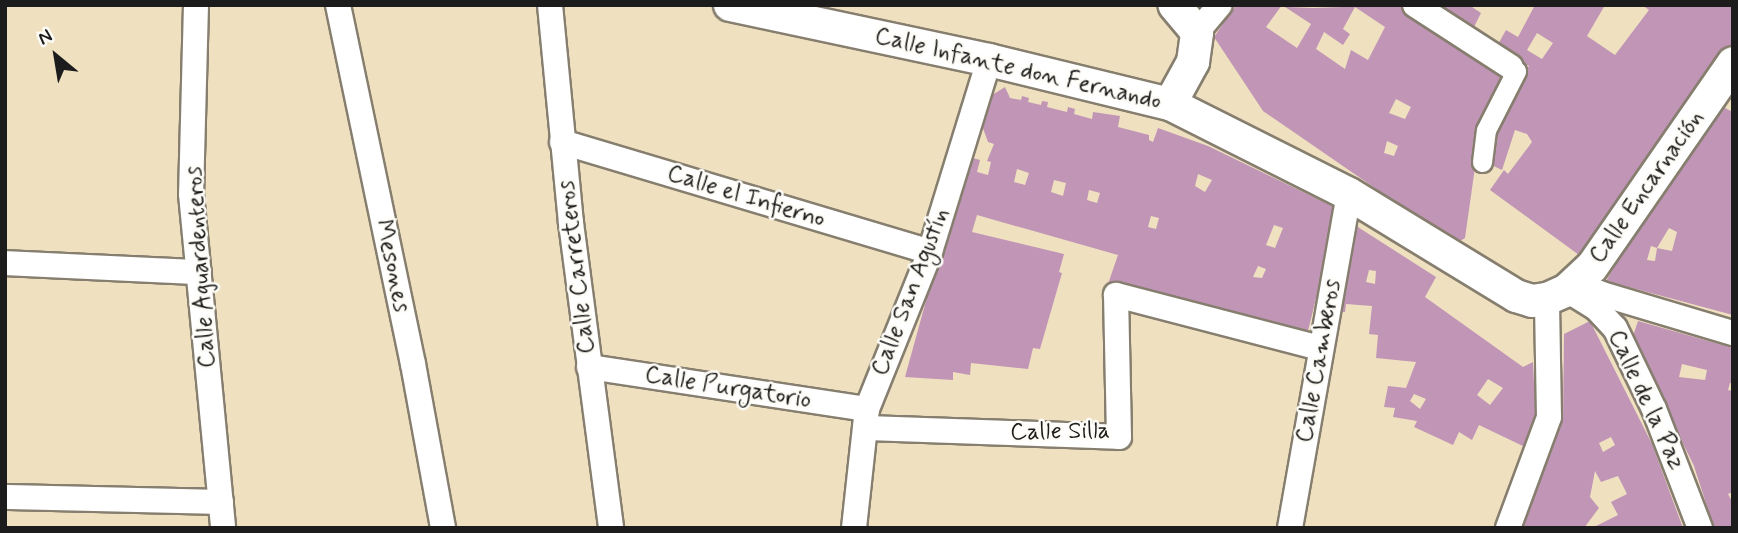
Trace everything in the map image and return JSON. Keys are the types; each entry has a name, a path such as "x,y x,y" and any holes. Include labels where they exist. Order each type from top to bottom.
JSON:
{"street":[{"name":"Calle Aguardenteros","path":"196,5 191,194 223,528"},
{"name":"Mesones","path":"338,5 413,364 443,528"},
{"name":"Calle Carreteros","path":"550,5 562,142 611,528"},
{"name":"Calle Infante don Fernando","path":"730,5 989,60 1170,104 1349,194 1524,300 1569,287"},
{"path":"1174,5 1197,32"},
{"path":"1170,104 1193,62 1197,32 1220,5"},
{"path":"1415,5 1516,71 1486,130 1482,162"},
{"name":"Calle San Agustín","path":"854,528 866,419 930,252 989,60"},
{"name":"Calle Encarnación","path":"1569,287 1733,63"},
{"name":"Calle el Infierno","path":"562,142 930,252"},
{"name":"Calle Camberos","path":"1290,528 1349,194"},
{"path":"5,263 199,272"},
{"path":"1508,528 1549,417 1569,287 1602,294 1733,333"},
{"name":"Calle de la Paz","path":"1569,287 1615,327 1658,420 1700,528"},
{"name":"Calle Silla","path":"866,419 1119,437 1116,295 1320,348"},
{"name":"Calle Purgatorio","path":"589,367 866,419"},
{"path":"5,497 221,502"}],"building":[{"path":"1236,5 1281,7 1266,27 1297,48 1311,24 1285,7 1400,5 1508,77 1480,132 1465,238 1460,241 1385,195 1263,111 1214,37","holes":["1355,7 1385,27 1368,60 1351,50 1345,69 1316,49 1324,32 1343,45 1350,34 1343,29","1396,99 1411,107 1405,119 1389,113","1387,141 1398,146 1394,156 1384,153"]},
{"path":"1431,5 1469,5 1481,13 1472,31"},
{"path":"1535,5 1605,5 1587,36 1615,55 1649,10 1642,5 1733,5 1733,46 1579,255 1490,190 1504,170 1508,174 1532,142 1527,134 1515,130 1502,170 1485,162 1493,124 1529,66 1497,46 1506,30 1518,37","holes":["1537,33 1553,43 1542,59 1527,50"]},
{"path":"1005,87 1010,98 1021,100 1022,96 1029,98 1028,102 1041,105 1042,101 1048,102 1047,107 1067,112 1068,107 1075,109 1074,114 1092,119 1093,112 1120,116 1118,127 1149,135 1149,140 1153,142 1158,128 1208,146 1338,209 1306,339 1108,284 1118,255 977,215 972,232 1064,254 1059,272 1062,273 1040,349 1033,348 1028,369 971,363 970,375 953,372 953,380 905,377 966,156 980,160 977,172 988,175 991,162 987,161 994,144 988,142 981,123 989,97","holes":["1017,169 1029,173 1025,185 1014,182","1198,174 1212,180 1205,192 1195,186","1054,180 1066,183 1063,196 1051,192","1089,190 1100,193 1097,203 1087,200","1151,216 1159,218 1156,229 1148,227","1274,225 1283,228 1275,248 1266,245","1258,266 1266,269 1262,278 1253,277"]},
{"path":"1719,105 1733,112 1733,315 1606,281 1641,221","holes":["1669,228 1677,232 1672,251 1657,248","1651,246 1657,248 1655,261 1647,260"]},
{"path":"1350,222 1436,277 1425,297 1523,367 1533,362 1536,426 1529,449 1479,425 1472,440 1459,432 1453,445 1414,427 1417,421 1393,417 1395,408 1384,407 1388,386 1406,388 1416,362 1376,358 1378,335 1369,334 1372,306 1346,304 1345,312 1329,311","holes":["1369,270 1376,271 1375,284 1366,282","1488,379 1503,388 1490,405 1477,395","1414,394 1426,399 1420,409 1410,401"]},
{"path":"1590,321 1652,444 1683,528 1592,528 1618,515 1611,502 1627,494 1618,476 1601,482 1595,471 1590,497 1599,508 1584,528 1518,528 1563,420 1564,334","holes":["1611,437 1615,445 1603,452 1599,443"]},
{"path":"1638,321 1733,348 1733,384 1730,383 1728,390 1733,391 1733,492 1728,494 1733,503 1733,528 1714,528 1694,466 1632,339","holes":["1682,364 1707,370 1705,380 1679,377"]}]}
